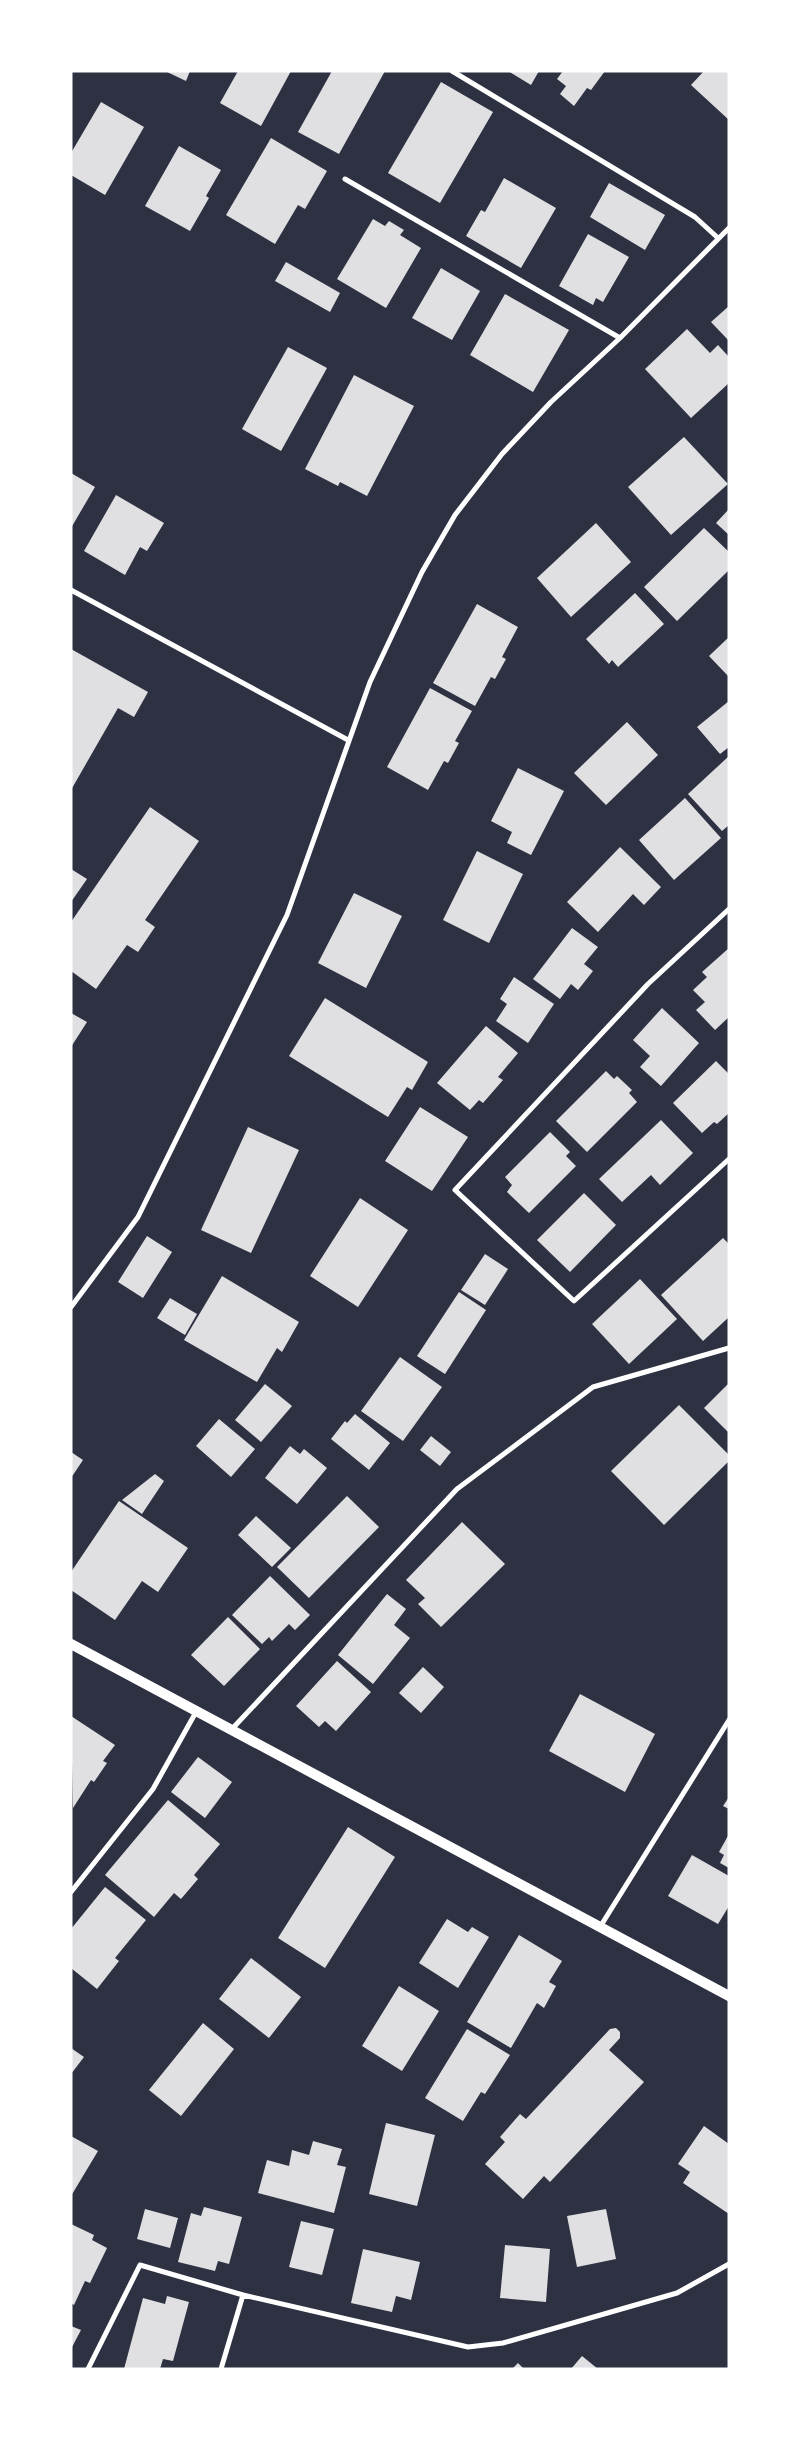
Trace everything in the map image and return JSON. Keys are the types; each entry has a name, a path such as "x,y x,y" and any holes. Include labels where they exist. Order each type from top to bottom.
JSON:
{"main road":[{"path":"71,1644 729,1996"}],"street":[{"path":"452,71 695,217 718,238"},
{"path":"345,179 620,338"},
{"path":"71,1307 138,1217 287,915 348,740 393,629 422,572 455,515 502,454 551,402 620,338 729,228"},
{"path":"71,590 348,740"},
{"path":"729,910 648,984 455,1190 574,1302 729,1159"},
{"path":"231,1731 458,1489 592,1387 729,1348"},
{"path":"71,1892 152,1790 196,1712"},
{"path":"600,1928 729,1720"},
{"path":"88,2369 140,2265 243,2295 468,2347 503,2343 677,2293 729,2264"},
{"path":"221,2369 243,2295"}],"building":[{"path":"165,71 190,71 186,81"},
{"path":"238,71 291,71 261,126 220,103"},
{"path":"332,71 385,71 339,154 298,132"},
{"path":"508,71 539,71 531,85"},
{"path":"563,71 605,71 591,90 587,88 574,106 560,94 566,86 557,79"},
{"path":"704,71 729,71 729,120 691,85"},
{"path":"441,82 493,112 440,203 388,173"},
{"path":"101,102 144,127 105,195 71,175 71,153"},
{"path":"271,138 327,171 305,209 298,205 275,244 226,215"},
{"path":"179,146 221,170 206,196 209,198 190,231 145,206"},
{"path":"504,178 556,208 521,268 466,236 481,210 485,212"},
{"path":"609,183 665,215 645,250 590,217"},
{"path":"373,219 385,226 389,221 404,230 400,235 421,248 386,308 337,279"},
{"path":"588,234 629,257 603,302 596,298 593,305 559,286"},
{"path":"286,262 340,293 330,312 275,281"},
{"path":"441,268 480,291 452,340 412,318"},
{"path":"505,294 569,330 533,392 470,355"},
{"path":"729,306 729,341 711,322"},
{"path":"687,329 710,353 718,345 729,357 729,383 691,418 645,369"},
{"path":"288,347 327,368 281,451 242,429"},
{"path":"354,375 414,406 367,496 340,482 338,486 305,469"},
{"path":"684,437 728,484 671,535 628,487"},
{"path":"71,473 95,487 71,528"},
{"path":"116,495 164,523 147,551 140,547 125,575 84,551"},
{"path":"729,509 729,535 716,523"},
{"path":"596,523 631,562 571,617 537,578"},
{"path":"704,528 729,552 729,570 677,621 644,587"},
{"path":"635,593 664,624 618,667 612,660 609,664 586,639"},
{"path":"477,604 518,627 502,657 506,659 495,679 491,677 475,706 433,683"},
{"path":"729,637 729,677 709,656"},
{"path":"71,649 148,692 134,717 118,708 71,790"},
{"path":"430,688 472,711 455,741 459,743 448,763 444,761 428,790 387,767"},
{"path":"729,701 729,747 720,754 697,727"},
{"path":"627,722 658,755 606,805 574,773"},
{"path":"729,756 729,825 722,831 688,794"},
{"path":"518,768 564,791 531,855 507,843 512,832 491,821"},
{"path":"685,798 721,838 674,880 639,840"},
{"path":"150,807 199,841 145,920 155,927 138,952 127,945 96,989 71,971 71,922"},
{"path":"620,847 661,887 644,905 633,894 598,932 567,902"},
{"path":"477,851 523,874 489,943 443,920"},
{"path":"71,869 87,879 71,902"},
{"path":"354,893 402,916 366,988 318,963"},
{"path":"572,928 598,947 584,964 593,971 578,990 571,984 560,999 533,979"},
{"path":"729,948 729,1017 715,1030 696,1010 705,1002 693,990 707,977 702,972"},
{"path":"514,977 554,1004 528,1043 496,1021 507,1004 500,999"},
{"path":"325,998 428,1062 412,1090 407,1087 388,1117 289,1056"},
{"path":"662,1008 699,1043 661,1086 640,1067 650,1056 633,1040"},
{"path":"71,1013 87,1022 71,1047"},
{"path":"486,1026 518,1053 498,1077 503,1080 483,1103 479,1100 470,1110 437,1083"},
{"path":"716,1061 729,1074 729,1113 717,1124 714,1122 702,1133 673,1103"},
{"path":"606,1071 614,1079 617,1076 632,1090 629,1093 637,1102 587,1152 556,1121"},
{"path":"420,1107 468,1137 432,1191 385,1161"},
{"path":"661,1120 693,1153 660,1185 651,1175 622,1202 599,1179"},
{"path":"248,1127 299,1150 251,1253 201,1230"},
{"path":"550,1132 570,1152 566,1156 576,1166 529,1213 507,1192 512,1185 505,1177"},
{"path":"584,1193 616,1225 570,1272 537,1240"},
{"path":"360,1198 408,1230 358,1307 310,1276"},
{"path":"147,1236 172,1252 143,1298 118,1282"},
{"path":"723,1238 729,1244 729,1317 703,1341 661,1295"},
{"path":"485,1254 508,1269 485,1305 461,1290"},
{"path":"222,1276 299,1322 282,1352 277,1348 257,1382 184,1340"},
{"path":"640,1279 677,1319 629,1364 592,1324"},
{"path":"459,1292 486,1310 445,1374 417,1356"},
{"path":"170,1298 197,1314 185,1335 157,1318"},
{"path":"400,1357 442,1387 403,1441 361,1411"},
{"path":"729,1383 729,1433 704,1408"},
{"path":"265,1384 292,1406 261,1442 235,1420"},
{"path":"679,1405 729,1455 729,1461 664,1525 611,1471"},
{"path":"355,1414 390,1443 369,1470 331,1439 345,1421 347,1423"},
{"path":"219,1419 255,1449 231,1477 196,1446"},
{"path":"431,1436 451,1452 440,1466 420,1450"},
{"path":"290,1446 300,1454 304,1449 327,1468 297,1504 265,1478"},
{"path":"71,1452 83,1460 71,1478"},
{"path":"155,1474 164,1481 142,1514 122,1500"},
{"path":"347,1496 379,1527 309,1598 277,1567"},
{"path":"119,1501 188,1548 158,1592 142,1581 115,1620 71,1590 71,1572"},
{"path":"256,1516 291,1548 272,1567 238,1535"},
{"path":"462,1522 505,1564 441,1627 418,1604 425,1598 406,1580"},
{"path":"270,1576 310,1615 295,1630 289,1624 272,1641 269,1637 262,1644 232,1615"},
{"path":"387,1594 406,1609 394,1625 410,1638 373,1684 338,1655"},
{"path":"228,1617 260,1649 224,1686 191,1655"},
{"path":"337,1661 371,1692 336,1731 325,1721 319,1727 296,1706"},
{"path":"423,1667 444,1687 421,1713 399,1693"},
{"path":"580,1694 655,1734 625,1792 549,1751"},
{"path":"71,1716 115,1745 103,1761 107,1763 94,1782 91,1780 73,1808"},
{"path":"198,1757 232,1782 205,1818 171,1792"},
{"path":"729,1797 729,1809 723,1806"},
{"path":"168,1800 220,1844 194,1875 198,1879 181,1899 174,1893 154,1917 105,1875"},
{"path":"348,1827 395,1857 325,1968 278,1938"},
{"path":"729,1834 729,1868 720,1863 724,1855 719,1852"},
{"path":"692,1855 729,1876 729,1906 718,1924 668,1896"},
{"path":"105,1887 146,1920 115,1958 119,1961 97,1989 71,1968 71,1929"},
{"path":"447,1919 468,1932 472,1927 489,1937 458,1988 419,1963"},
{"path":"519,1935 562,1961 549,1982 556,1986 544,2008 537,2003 511,2048 467,2022"},
{"path":"251,1958 301,1997 269,2038 219,1999"},
{"path":"399,1986 439,2011 402,2071 362,2046"},
{"path":"203,2023 234,2049 181,2116 149,2090"},
{"path":"616,2028 620,2032 620,2038 609,2050 644,2082 550,2182 544,2176 523,2199 485,2164 505,2142 500,2137 520,2114 526,2119 610,2029"},
{"path":"467,2029 510,2055 485,2094 481,2092 463,2121 425,2098"},
{"path":"71,2048 84,2057 71,2074"},
{"path":"386,2123 435,2135 417,2206 369,2194"},
{"path":"704,2126 729,2144 729,2214 683,2183 690,2172 678,2164"},
{"path":"71,2136 98,2151 71,2196"},
{"path":"313,2141 342,2149 337,2165 346,2167 334,2213 258,2193 267,2160 289,2166 292,2150 309,2155"},
{"path":"204,2207 242,2217 229,2264 218,2261 215,2271 178,2262 191,2213 201,2216"},
{"path":"145,2209 178,2218 170,2248 137,2239"},
{"path":"606,2209 616,2259 577,2267 567,2216"},
{"path":"301,2221 334,2229 322,2275 289,2267"},
{"path":"71,2224 94,2235 92,2240 107,2248 90,2283 85,2281 74,2305 71,2303"},
{"path":"505,2245 550,2249 546,2302 500,2298"},
{"path":"363,2249 420,2262 411,2300 396,2296 392,2312 351,2303"},
{"path":"167,2296 189,2302 173,2361 163,2359 160,2369 124,2369 143,2298 165,2304"},
{"path":"71,2326 81,2330 71,2349"},
{"path":"582,2356 598,2369 571,2369"},
{"path":"518,2363 524,2369 512,2369"}]}
